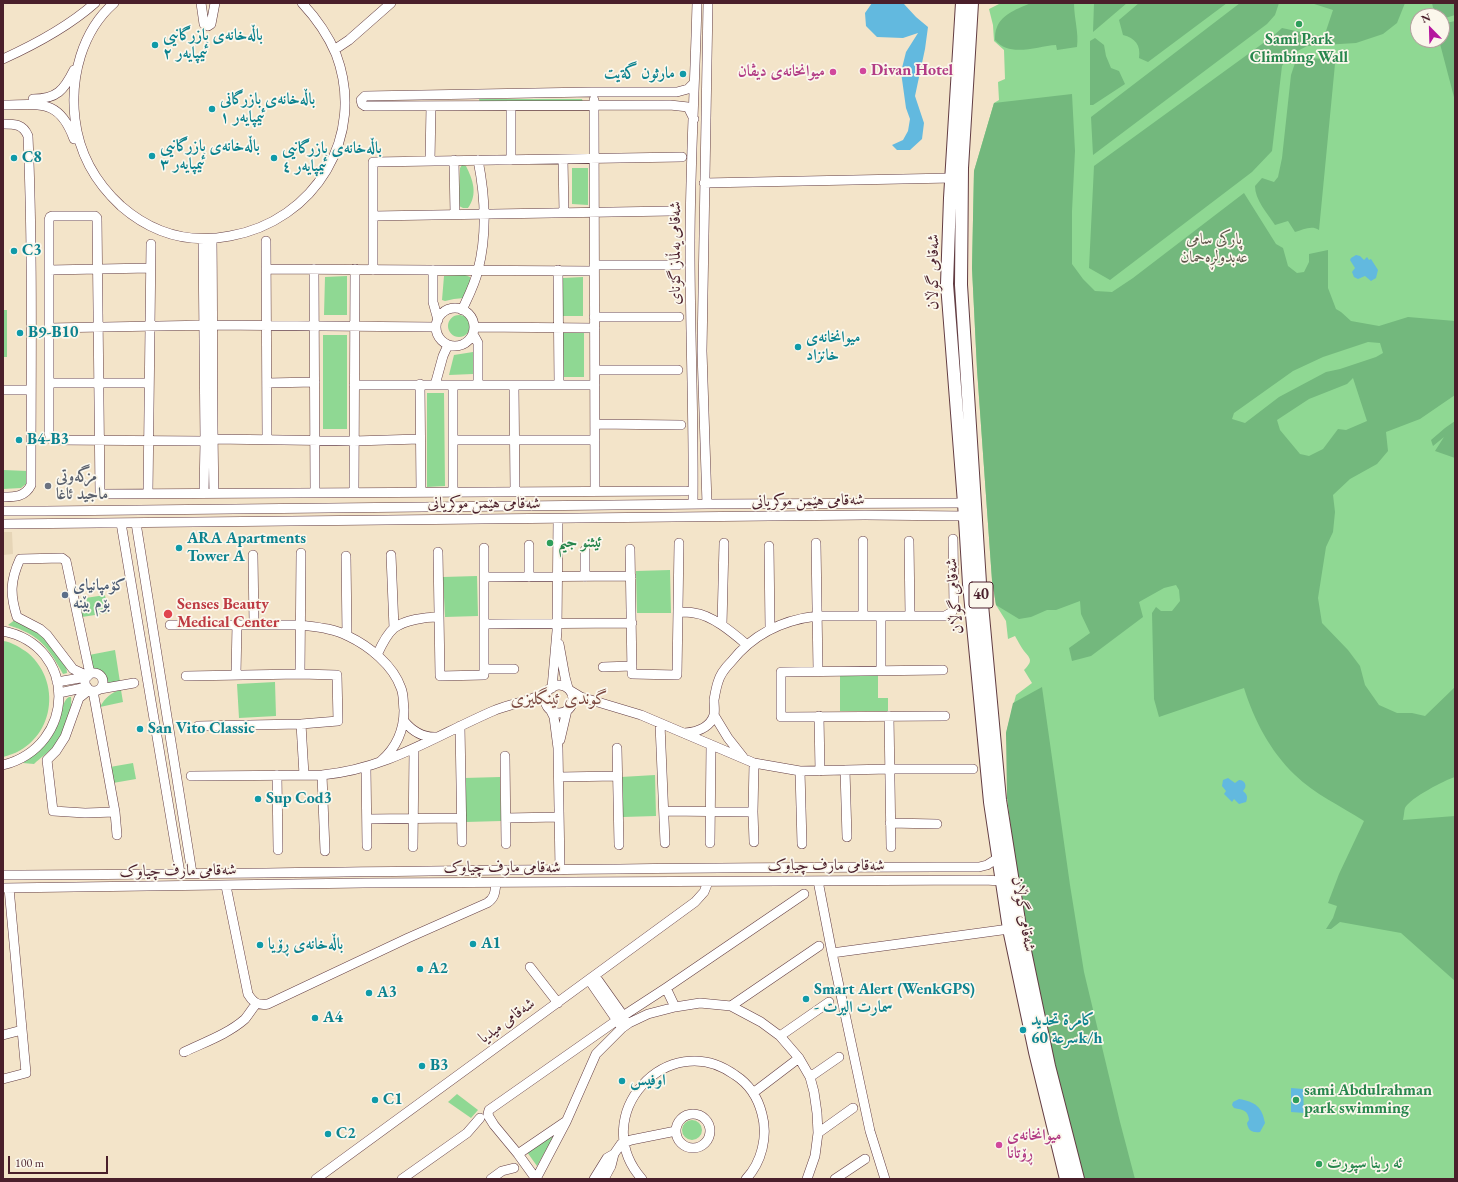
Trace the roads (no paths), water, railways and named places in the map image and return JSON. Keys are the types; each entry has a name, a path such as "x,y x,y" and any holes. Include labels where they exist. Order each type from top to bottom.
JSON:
{"main road":[{"name":"شەقامی گوڵان","path":"962,3 963,84 961,285 980,583 1000,800 1020,927 1033,995 1049,1066 1078,1179"},
{"name":"شەقامی گوڵان","path":"972,3 952,178 947,284 969,584 990,802 1001,881 1009,930 1035,1052 1066,1179"}],"street":[{"path":"3,100 38,100 53,96 64,88 79,59 87,38 102,14 114,3"},
{"path":"201,3 204,24 208,26 211,24 215,3"},
{"path":"3,105 41,105 54,109 64,119 77,148 102,186 118,203 134,216 150,226 168,234 186,238 208,239 249,232 276,221 301,202 321,178 336,152 340,137 345,115 343,85 339,64 334,50 320,25 302,3"},
{"path":"334,50 349,40 391,3"},
{"name":"شەقامی یەڵماز گۆنای","path":"693,504 694,429 691,371 690,226 694,119 693,84 697,3"},
{"name":"شەقامی یەڵماز گۆنای","path":"707,504 702,351 708,3"},
{"path":"3,59 63,28 95,4 102,14"},
{"path":"86,10 96,23"},
{"path":"79,59 74,86 74,114 78,137 85,160"},
{"path":"693,84 688,89 677,92 365,96 361,100 362,104 365,106 670,105 688,107 694,119"},
{"path":"594,92 595,491"},
{"path":"470,94 471,106"},
{"path":"430,161 431,106"},
{"path":"511,106 511,160"},
{"path":"3,124 16,124 21,126 28,136 31,283 31,485 22,495 17,497 3,497"},
{"path":"373,270 373,162 682,158"},
{"path":"563,159 564,213"},
{"path":"454,160 455,214"},
{"path":"462,310 478,270 482,242 484,214 482,180 478,160"},
{"path":"704,183 952,178"},
{"path":"373,216 672,211"},
{"path":"420,439 354,441 267,439 99,441 51,439 48,220 52,216 95,216 97,218 98,268 99,441 100,494 686,491"},
{"path":"690,226 704,226"},
{"path":"208,239 209,440 214,493"},
{"path":"266,241 267,439"},
{"path":"148,493 151,244"},
{"path":"266,269 558,270 678,265"},
{"path":"49,270 150,268"},
{"path":"314,269 315,492"},
{"path":"354,492 355,269"},
{"path":"433,270 433,302 440,338 448,344 460,345 465,343 473,330"},
{"path":"558,270 559,385"},
{"path":"437,324 445,311 456,308 462,310 471,317 473,330 478,343 478,385"},
{"path":"594,317 678,317"},
{"path":"49,328 209,325 354,327 437,324"},
{"path":"473,330 594,328"},
{"path":"435,385 448,344"},
{"path":"595,370 678,370"},
{"path":"266,383 314,382"},
{"path":"50,383 149,383"},
{"path":"420,384 421,492"},
{"path":"354,385 595,385"},
{"path":"514,385 515,491"},
{"path":"452,492 453,386"},
{"path":"3,390 31,390"},
{"path":"595,424 681,425"},
{"path":"204,493 209,440"},
{"path":"452,440 595,440"},
{"path":"850,503 850,516"},
{"name":"شەقامی هێمن موکریانی","path":"3,511 693,504 964,503"},
{"path":"373,508 374,520"},
{"path":"31,523 32,511"},
{"name":"شەقامی هێمن موکریانی","path":"3,524 965,516"},
{"path":"558,519 557,627 551,689 546,698 554,717 558,748 560,870"},
{"path":"121,523 180,873"},
{"path":"136,523 192,873"},
{"path":"744,758 728,738 714,715 714,698 718,681 727,666 746,644 770,629 805,618 817,616 945,616 950,614 953,610 953,539"},
{"path":"863,541 863,616"},
{"path":"816,542 818,671"},
{"path":"909,542 910,616"},
{"path":"630,549 632,674 677,675 679,543"},
{"path":"722,624 724,543"},
{"path":"529,545 529,577"},
{"path":"769,546 770,629"},
{"path":"438,552 440,676 484,675 484,548"},
{"path":"585,550 585,577"},
{"path":"300,674 301,553"},
{"path":"253,555 254,624"},
{"path":"392,555 394,628"},
{"path":"346,556 347,635"},
{"path":"88,676 72,669 47,635 18,617 13,603 11,585 20,559 62,558 66,561 88,676 85,684 92,689 115,812 117,835"},
{"path":"485,577 557,578 631,576"},
{"path":"678,612 696,613 722,624 746,644"},
{"path":"881,616 881,670"},
{"path":"377,655 381,646 394,628 424,617 438,617"},
{"path":"485,624 557,627 632,623"},
{"path":"236,624 236,675"},
{"path":"170,625 300,624 320,627 347,635 377,655 393,674 401,688 404,721 400,737 396,744 378,763"},
{"path":"557,627 565,677 573,699 564,719 558,748"},
{"path":"3,631 28,640 41,652 51,666 57,682 59,693 55,722 48,735 28,756 3,765"},
{"path":"603,667 632,666"},
{"path":"484,669 514,669"},
{"path":"943,670 781,672 781,717 945,716"},
{"path":"57,682 96,673 103,678 104,684 92,689 79,698 65,737 56,751 47,760 53,811 77,813 115,812"},
{"path":"186,676 300,674 337,675 338,722 198,726"},
{"path":"59,693 134,683"},
{"path":"191,776 322,775 343,773 378,763 414,749 492,711 537,697 561,685 582,697 641,715 754,763 800,771 890,769 973,770"},
{"path":"515,703 535,703 557,712 580,704 600,702"},
{"path":"685,733 702,729 709,723 714,715"},
{"path":"818,716 820,771"},
{"path":"889,716 891,847"},
{"path":"404,721 413,731 419,734 431,738 438,737"},
{"path":"301,724 304,775"},
{"path":"660,724 665,843"},
{"path":"460,726 462,842"},
{"path":"710,843 711,745"},
{"path":"617,748 619,845"},
{"path":"413,847 414,749"},
{"path":"505,756 506,844"},
{"path":"754,763 754,842"},
{"path":"366,767 367,846"},
{"path":"846,770 847,837"},
{"path":"800,771 802,844"},
{"path":"277,775 278,850"},
{"path":"322,775 325,852"},
{"path":"559,777 617,776"},
{"path":"664,812 753,812"},
{"path":"506,818 559,817"},
{"path":"367,819 461,818"},
{"path":"890,824 937,824"},
{"path":"177,858 185,861 190,859"},
{"name":"شەقامی مارف چیاوک","path":"3,875 899,866 979,867 991,864 998,858"},
{"path":"899,866 900,881"},
{"path":"622,869 622,882"},
{"path":"363,872 364,883"},
{"path":"820,881 819,886 832,953 870,1131 885,1179"},
{"name":"شەقامی مارف چیاوک","path":"6,888 364,883 1001,881"},
{"name":"شەقامی میدیا","path":"316,1179 695,902 704,892 708,882"},
{"path":"226,886 248,994 251,1000 256,1004 262,1005 268,1004 408,938 487,903 494,897 496,883"},
{"path":"3,1079 26,1073 6,888"},
{"path":"804,894 666,988 623,1022 583,1044 489,1110 489,1117 536,1179 566,1122 596,1054 623,1022 675,1007 700,1003 731,1006 761,1022 780,1036 798,1058 810,1077 814,1092 818,1133 815,1156 807,1179"},
{"path":"832,953 1009,930"},
{"path":"731,1006 819,946"},
{"path":"530,968 558,1003"},
{"path":"592,978 623,1022"},
{"path":"666,988 675,1007"},
{"path":"780,1036 829,1002"},
{"path":"184,1052 220,1036 245,1018 256,1004"},
{"path":"3,1035 22,1030"},
{"path":"583,1044 596,1054"},
{"path":"810,1077 839,1057"},
{"path":"754,1094 798,1058"},
{"path":"642,1179 630,1161 624,1142 624,1121 630,1101 646,1080 659,1070 690,1061 711,1063 721,1066 735,1074 754,1094 762,1114 764,1136 758,1161 746,1179"},
{"path":"818,1133 853,1108"},
{"path":"402,1179 467,1133 480,1118"},
{"path":"518,1154 566,1122"},
{"path":"604,1179 611,1166 614,1154 618,1147 624,1142 676,1131"},
{"path":"594,1179 607,1158 614,1154"},
{"path":"835,1179 865,1159"},
{"path":"491,1179 502,1171 514,1168"}],"water":[{"path":"872,3 904,4 928,27 915,96 924,123 922,139 910,150 897,150 892,145 903,140 908,131 910,119 906,108 901,72 906,52 918,33 903,38 877,37 866,26 865,13"},
{"path":"1356,255 1360,256 1364,260 1367,257 1369,260 1371,259 1378,270 1376,278 1371,281 1365,276 1358,279 1354,277 1352,272 1355,268 1350,260"},
{"path":"1228,778 1235,783 1239,780 1244,782 1246,785 1243,791 1247,796 1246,802 1239,804 1234,799 1232,802 1224,794 1226,791 1222,786 1223,780"},
{"path":"1291,1088 1303,1089 1304,1113 1291,1112"},
{"path":"1239,1099 1250,1102 1260,1109 1265,1123 1260,1132 1253,1132 1250,1130 1247,1123 1249,1120 1248,1114 1242,1110 1234,1108 1232,1105 1233,1102"}],"place":[{"name":"Sami Park Climbing Wall","path":"1299,24"},
{"name":"باڵەخانەی بازرگانیی ئیمپایەر ٢","path":"155,45"},
{"name":"Divan Hotel","path":"863,71"},
{"name":"میوانخانەی دیڤان","path":"833,72"},
{"name":"مارثون گةيت","path":"683,74"},
{"name":"باڵەخانەی بازرگانی ئیمپایەر ١","path":"212,109"},
{"name":"باڵەخانەی بازرگانیی ئیمپایەر ٣","path":"152,156"},
{"name":"C8","path":"14,158"},
{"name":"باڵەخانەی بازرگانیی ئیمپایەر ٤","path":"274,158"},
{"name":"C3","path":"14,251"},
{"name":"B9-B10","path":"20,333"},
{"name":"میوانخانەی خانزاد","path":"798,347"},
{"name":"B4-B3","path":"19,440"},
{"name":"مزگەوتی ماجید ئاغا","path":"48,486"},
{"name":"ئيثنو جيم","path":"550,543"},
{"name":"ARA Apartments Tower A","path":"179,548"},
{"name":"کۆمپانیای بۆم بێنە","path":"65,595"},
{"name":"Senses Beauty Medical Center","path":"168,614"},
{"name":"San Vito Classic","path":"140,729"},
{"name":"Sup Cod3","path":"258,799"},
{"name":"A1","path":"473,944"},
{"name":"باڵەخانەی ڕۆیا","path":"260,945"},
{"name":"A2","path":"420,969"},
{"name":"A3","path":"369,993"},
{"name":"Smart Alert (WenkGPS) - سمارت اليرت","path":"806,999"},
{"name":"A4","path":"315,1018"},
{"name":"كامرة تحديد سرعة 60k/h","path":"1023,1030"},
{"name":"B3","path":"422,1066"},
{"name":"اوفيس","path":"622,1081"},
{"name":"C1","path":"375,1100"},
{"name":"sami Abdulrahman park swimming","path":"1296,1100"},
{"name":"C2","path":"328,1134"},
{"name":"میوانخانەی ڕۆتانا","path":"999,1145"},
{"name":"ئه رينا سپورت","path":"1319,1164"}],"district":[{"name":"گوندی ئینگلیزی","path":"559,699"}],"park label":[{"name":"پارکی سامی عەبدولڕەحمان","path":"1214,249"}]}
